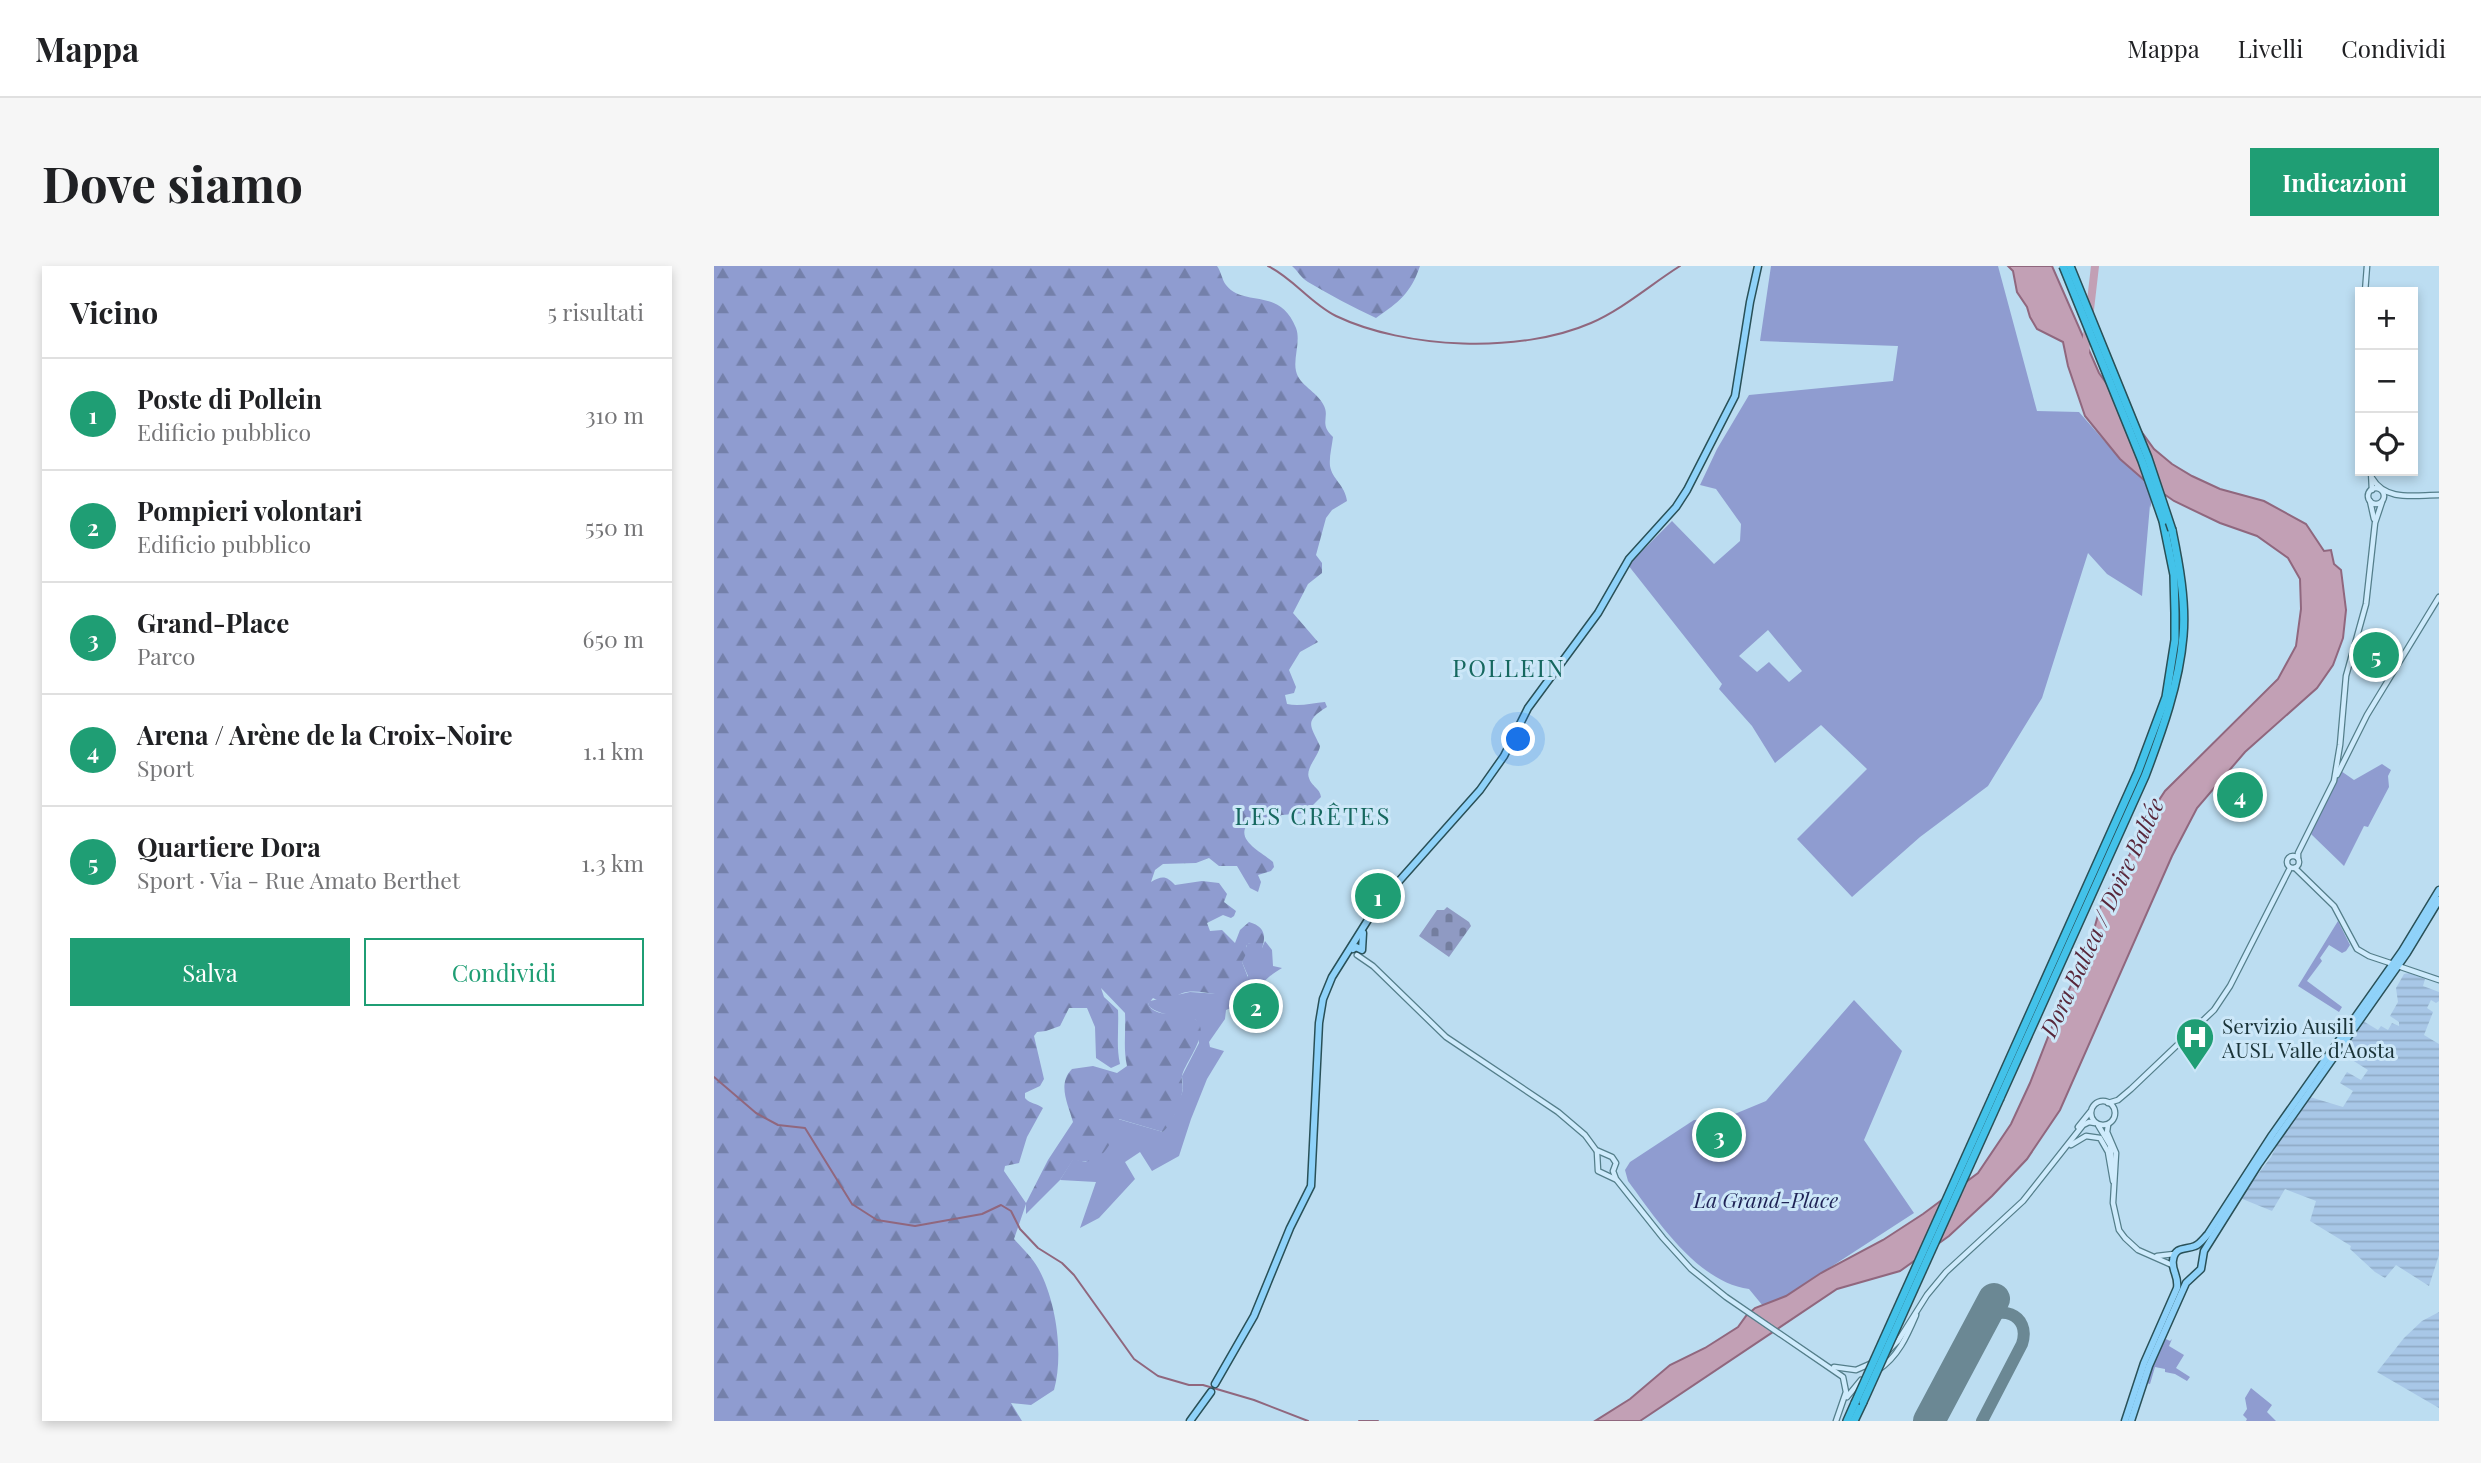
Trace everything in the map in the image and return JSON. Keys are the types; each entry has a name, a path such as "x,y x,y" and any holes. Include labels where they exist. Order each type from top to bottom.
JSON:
{"highway":[{"path":"1997,1097 2138,772 2166,697 2175,640 2174,575 2163,521 2142,461 2063,266"},
{"path":"1854,1421 1859,1403 1997,1097 2145,776 2174,692 2184,635 2180,580 2172,530 2148,458 2070,266"},
{"path":"1847,1421 1859,1403"}],"main road":[{"path":"1215,1384 1254,1316 1290,1228 1311,1186 1320,1010 1332,977 1354,951 1384,897 1495,770 1528,708 1598,612 1625,565 1676,506 1687,489 1735,396 1758,266"},
{"path":"2125,1421 2144,1363 2175,1295 2178,1283 2173,1266 2174,1254 2182,1248 2198,1244 2208,1234 2272,1135 2395,965 2439,890"},
{"path":"2131,1421 2149,1366 2190,1277 2201,1269 2202,1256 2258,1166 2439,900"},
{"path":"2192,1247 2202,1256"},
{"path":"2177,1273 2190,1277"},
{"path":"1190,1421 1210,1392"}],"street":[{"path":"2365,287 2367,266"},
{"path":"2372,478 2369,496 2375,523"},
{"path":"2334,780 2346,676 2366,604 2375,523 2382,500 2382,491 2372,478"},
{"path":"2372,490 2397,495 2439,495"},
{"path":"2370,501 2377,504 2397,495"},
{"path":"2113,1183 2117,1169 2116,1153 2107,1132 2108,1125 2115,1117 2114,1109 2118,1100 2193,1032 2214,1010 2230,986 2294,868 2296,855 2371,708 2439,597"},
{"path":"2296,855 2287,859 2334,906 2357,949 2369,956 2439,980"},
{"path":"1354,951 1446,1037 1558,1112 1585,1135 1601,1156 1614,1159 1616,1166 1611,1173 1602,1174 1598,1171 1596,1165 1601,1156"},
{"path":"2055,1163 2098,1102 2118,1100"},
{"path":"2108,1102 2114,1109"},
{"path":"2091,1111 2112,1151 2114,1213 2119,1230 2142,1252 2173,1266"},
{"path":"1826,1364 1856,1370 1874,1362 1892,1348 1947,1272 2008,1216 2065,1151 2083,1125 2108,1125"},
{"path":"2065,1151 2080,1138 2100,1138 2108,1152 2113,1183"},
{"path":"1611,1173 1691,1269 1726,1297 1843,1377 1846,1392 1836,1421"},
{"path":"2152,1256 2174,1254"},
{"path":"1842,1405 1861,1380 1883,1367 1900,1349 1921,1305"},
{"path":"1843,1377 1849,1370"},
{"path":"1856,1370 1860,1373 1861,1380"},
{"path":"1210,1392 1215,1384"},
{"path":"1845,1384 1855,1387"}],"shaded area":[{"path":"2409,973 2425,979 2423,986 2439,992 2439,1001 2436,1003 2431,1000 2427,1008 2433,1012 2424,1035 2439,1044 2439,1255 2429,1286 2396,1265 2385,1278 2375,1272 2350,1249 2351,1246 2310,1221 2316,1201 2285,1189 2272,1211 2240,1198 2271,1157 2310,1097 2343,1107 2353,1091 2340,1083 2347,1072 2361,1080 2368,1070 2341,1053 2363,1021 2378,1030 2381,1026 2388,1030 2392,1023 2399,1026 2399,1022 2390,1016 2398,1002 2396,988 2404,974"},
{"path":"2439,1312 2439,1408 2377,1372 2404,1338 2422,1321"}],"green space":[{"path":"714,266 1217,266 1233,292 1271,302 1289,315 1297,333 1296,371 1325,409 1326,428 1333,437 1330,466 1347,501 1332,510 1326,518 1316,555 1322,563 1322,573 1308,584 1293,613 1318,642 1300,652 1289,670 1296,687 1294,693 1285,695 1287,704 1325,702 1327,707 1315,716 1311,724 1320,746 1308,774 1321,797 1305,813 1282,815 1263,821 1255,817 1247,824 1245,837 1254,848 1273,862 1274,867 1271,871 1258,875 1261,882 1258,892 1250,888 1237,866 1219,866 1209,858 1196,863 1163,864 1155,870 1151,882 1164,878 1175,885 1202,881 1219,883 1227,894 1224,902 1236,911 1231,918 1223,915 1207,923 1210,931 1222,930 1235,943 1240,930 1249,922 1261,928 1264,935 1262,948 1258,949 1249,943 1242,962 1247,975 1247,985 1231,1001 1217,995 1198,992 1186,992 1173,1001 1161,1002 1153,998 1148,1004 1152,1009 1191,1017 1197,1021 1201,1033 1184,1070 1183,1091 1170,1124 1163,1132 1119,1119 1112,1141 1100,1156 1090,1161 1073,1160 1060,1180 1026,1214 1026,1204 1014,1239 1033,1260 1050,1296 1054,1311 1058,1360 1054,1390 1031,1405 1011,1403 1022,1421 714,1421","holes":["1101,988 1125,1013 1127,1066 1117,1073 1093,1066 1072,1069 1064,1088 1073,1122 1048,1160 1026,1203 1004,1171 1005,1166 1019,1163 1027,1137 1043,1108 1025,1098 1025,1093 1040,1086 1044,1079 1034,1036 1037,1032 1060,1026 1069,1008 1087,1008 1095,1027 1096,1058 1111,1068 1120,1064 1118,1010 1104,997"]},
{"path":"1292,266 1420,266 1413,283 1403,296 1376,318 1303,279"},
{"path":"1771,266 1998,266 2037,411 2079,412 2120,459 2144,480 2151,496 2142,596 2107,574 2088,553 2042,698 1988,786 1920,837 1852,897 1797,839 1867,769 1821,725 1775,763 1752,726 1719,689 1722,684 1628,565 1672,521 1714,564 1740,541 1741,524 1716,489 1700,485 1717,449 1749,395 1893,381 1898,346 1760,341","holes":["1768,630 1802,671 1789,682 1769,662 1757,672 1739,656"]},
{"path":"2382,764 2391,770 2388,776 2389,787 2368,827 2364,826 2344,866 2311,834 2341,771 2354,780"},
{"path":"1447,907 1471,926 1449,957 1419,936 1437,910"},
{"path":"2338,921 2350,945 2342,953 2329,945 2320,958 2322,961 2307,981 2342,1007 2339,1012 2298,986"},
{"path":"1265,941 1272,950 1273,966 1282,968 1242,1001 1226,1010 1225,1019 1209,1042 1210,1047 1224,1051 1207,1079 1179,1156 1152,1171 1140,1152 1125,1162 1135,1179 1099,1218 1080,1228 1096,1182 1060,1180 1073,1159 1086,1162 1118,1119 1163,1132 1174,1115 1183,1090 1182,1076 1199,1043 1196,1020 1156,1011 1148,1004 1150,1001 1190,992 1219,994 1248,976 1242,962 1247,944 1262,948"},
{"name":"La Grand-Place","path":"1854,1000 1902,1051 1864,1140 1914,1213 1786,1296 1763,1306 1749,1289 1712,1275 1680,1247 1628,1181 1625,1170 1630,1162 1694,1120 1725,1118 1766,1101"},
{"path":"2166,1339 2172,1339 2169,1346 2184,1355 2176,1368 2190,1377 2187,1381 2165,1372 2165,1369 2155,1367 2150,1384 2146,1383 2153,1362"},
{"path":"2251,1388 2272,1405 2267,1412 2276,1421 2246,1421 2243,1415 2247,1409 2245,1398"}],"water":[{"name":"Dora Baltea / Doire Baltée","path":"2008,266 2052,266 2099,373 2154,449 2192,476 2220,489 2264,501 2306,524 2324,551 2331,550 2334,564 2341,570 2346,610 2343,638 2333,665 2317,688 2245,752 2197,808 2172,856 2060,1110 2027,1159 1992,1196 1949,1236 1900,1271 1837,1289 1640,1421 1595,1421 1630,1399 1670,1365 1705,1348 1738,1327 1755,1308 1786,1296 1821,1273 1883,1240 1978,1173 2011,1124 2057,1014 2088,951 2102,901 2130,854 2133,840 2165,791 2278,679 2296,646 2301,609 2300,579 2288,558 2257,536 2220,523 2174,501 2120,459 2085,416 2063,342 2037,329 2017,292 2013,271"}],"waterway":[{"path":"1268,266 1336,316 1395,335 1463,344 1531,340 1591,323 1625,304 1680,266"},
{"path":"2085,353 2095,266"},
{"path":"714,1077 756,1113 778,1125 805,1128 852,1204 877,1220 915,1226 982,1214 1001,1205 1011,1211 1020,1229 1038,1248 1062,1263 1074,1275 1134,1359 1158,1376 1189,1385 1203,1385 1254,1400 1308,1421"},
{"path":"1359,1421 1378,1421"}],"taxiway":[{"path":"1979,1326 1986,1318 1995,1314 2011,1314 2022,1325 2024,1334 2022,1344 1982,1421"}],"runway":[{"path":"1929,1421 1994,1299"}],"place":[{"name":"Quartiere Dora","path":"2376,655"},
{"name":"Arena / Arène de la Croix-Noire","path":"2240,795"},
{"name":"Poste di Pollein","path":"1378,896"},
{"name":"Pompieri volontari","path":"1256,1006"},
{"name":"Servizio Ausili AUSL Valle d'Aosta","path":"2195,1071"},
{"name":"Grand-Place","path":"1719,1135"}],"district":[{"name":"POLLEIN","path":"1509,667"},
{"name":"LES CRÊTES","path":"1313,815"}]}
